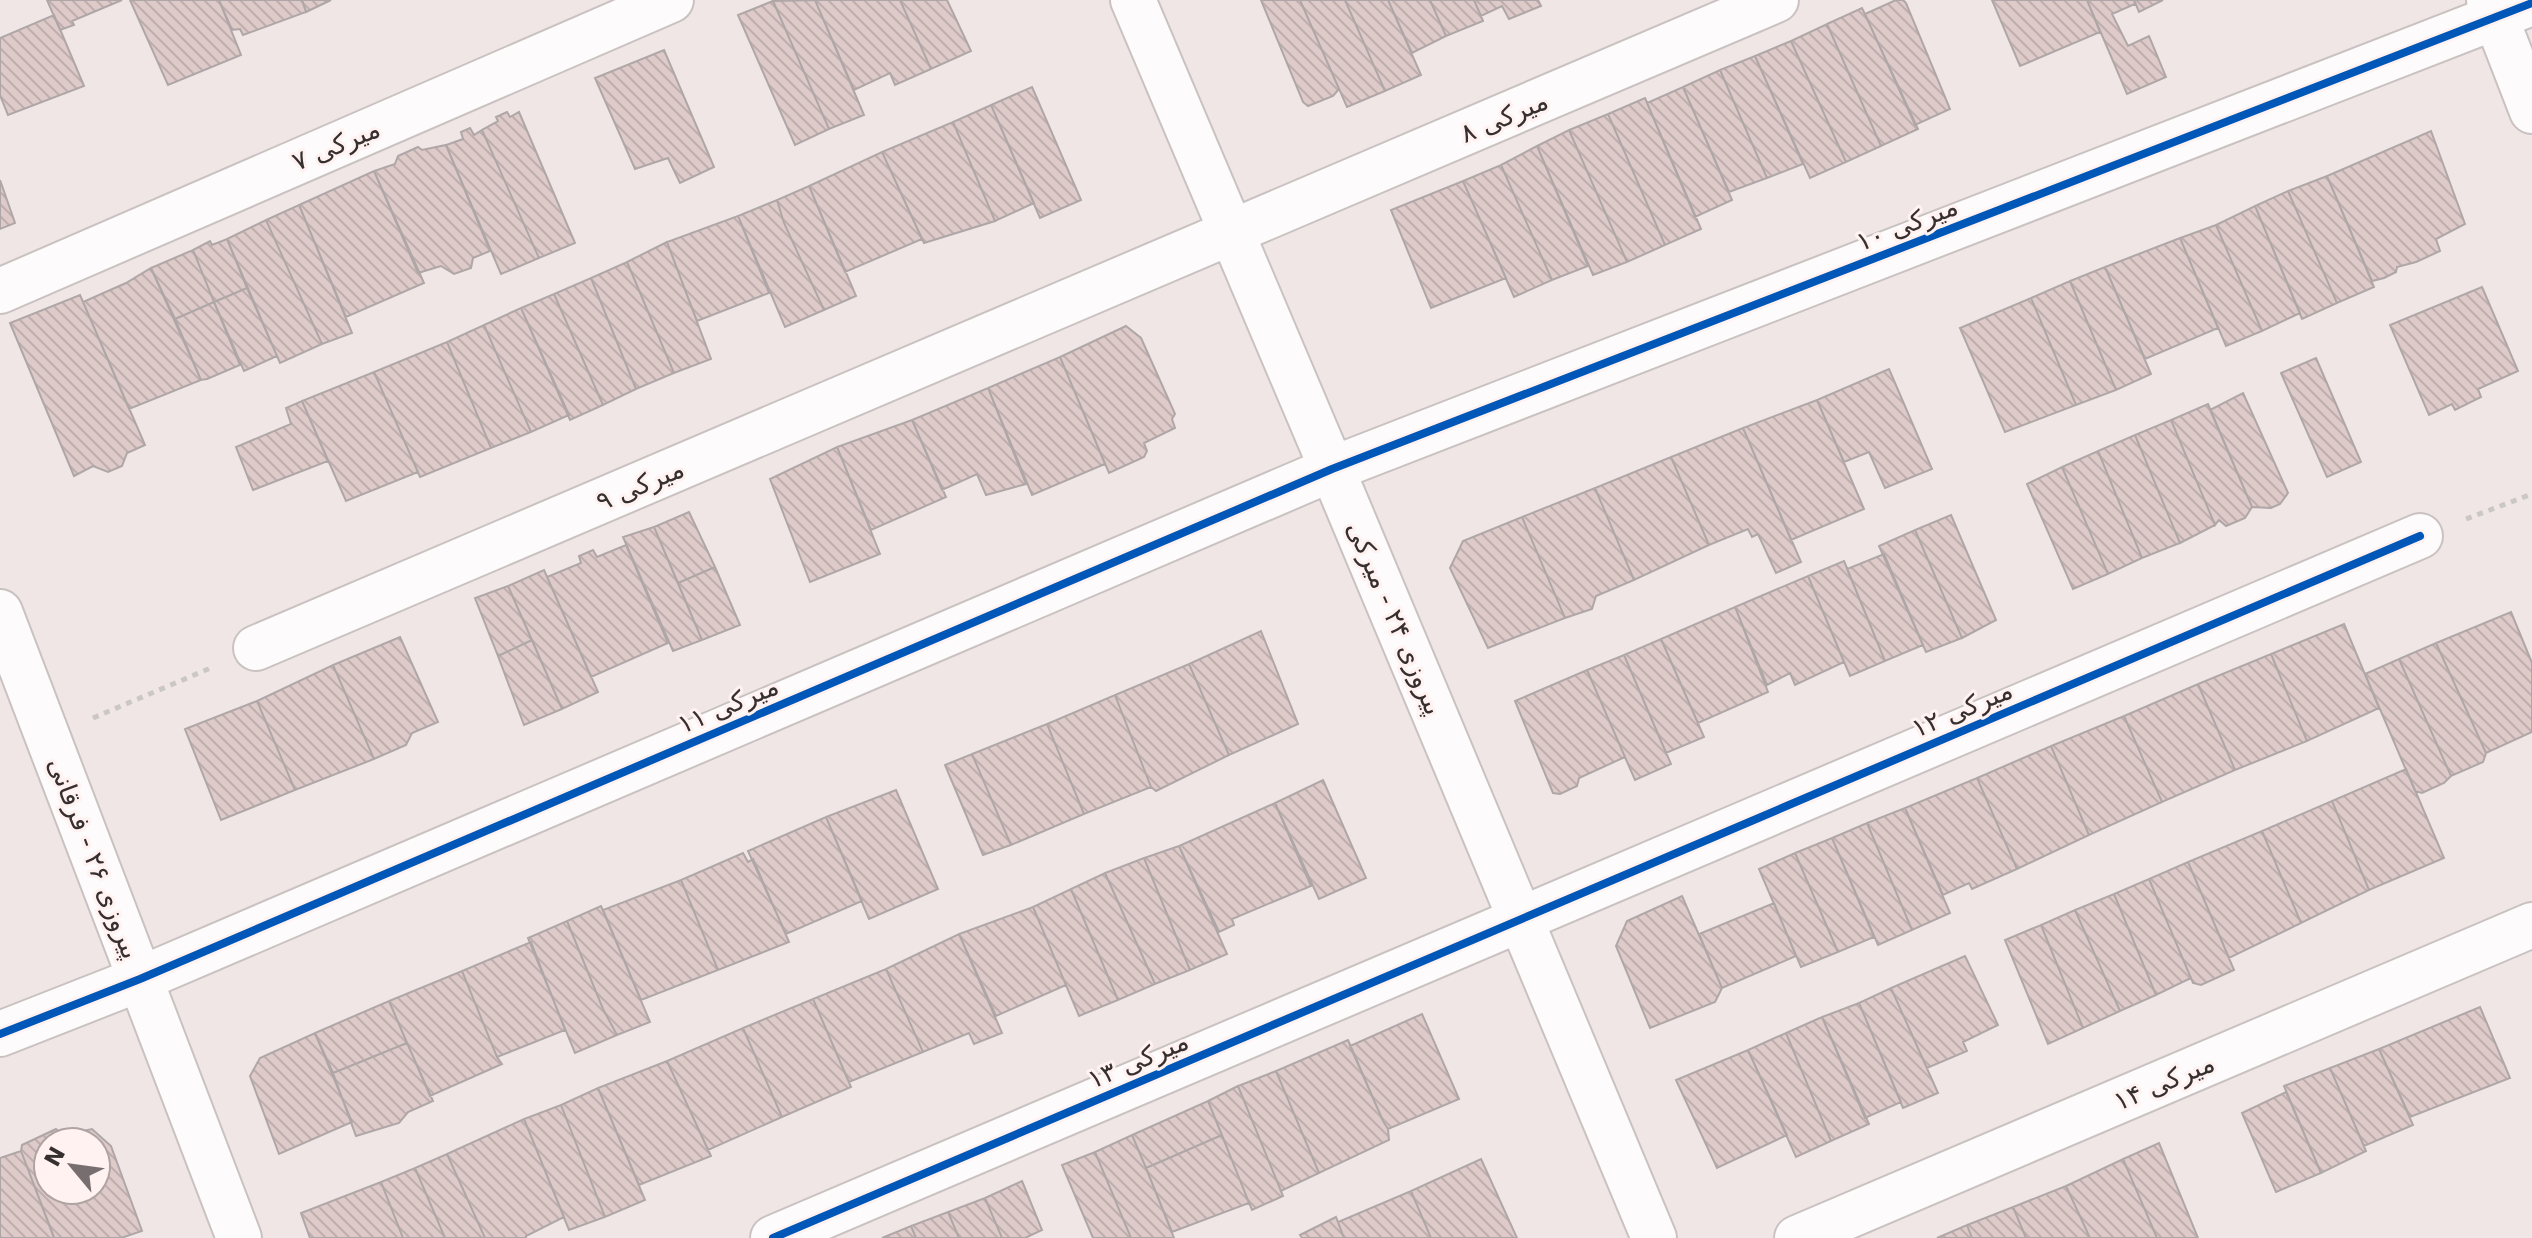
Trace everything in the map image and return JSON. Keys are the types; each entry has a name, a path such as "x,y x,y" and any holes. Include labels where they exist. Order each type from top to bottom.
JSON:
{"street":[{"name":"میرکی ۷","path":"0,291 671,0"},
{"name":"پیروزی ۲۴ - میرکی","path":"1133,0 1654,1238"},
{"name":"میرکی ۸","path":"1231,233 1776,0"},
{"path":"2506,7 2532,111"},
{"name":"میرکی ۱۰","path":"1332,469 2506,7"},
{"name":"میرکی ۹","path":"256,648 1231,233"},
{"name":"میرکی ۱۱","path":"0,1034 140,979 1332,469"},
{"name":"میرکی ۱۲","path":"1520,919 2420,536"},
{"name":"پیروزی ۲۶ - فرقانی","path":"0,612 239,1238"},
{"name":"میرکی ۱۳","path":"773,1238 1520,919"},
{"name":"میرکی ۱۴","path":"1797,1238 2532,925"}],"path":[{"path":"2420,536 2532,494"},
{"path":"48,737 256,648"}],"building":[{"path":"47,0 122,0 72,21 74,25 60,30"},
{"path":"130,0 219,0 241,55 168,85"},
{"path":"219,0 302,0 306,12 243,35 240,29 232,30"},
{"path":"302,0 331,0 306,12"},
{"path":"815,0 864,115 829,129 773,1"},
{"path":"815,0 900,0 931,69 895,85 890,73 854,90"},
{"path":"900,0 947,0 971,51 931,69"},
{"path":"1261,0 1300,0 1339,89 1333,96 1308,106 1303,102"},
{"path":"1300,0 1345,0 1385,91 1347,107"},
{"path":"1345,0 1388,0 1421,75 1385,91"},
{"path":"1388,0 1430,0 1446,36 1412,53"},
{"path":"1430,0 1474,0 1483,21 1446,36"},
{"path":"1474,0 1538,0 1541,6 1509,19 1502,6 1481,16"},
{"path":"1896,0 1906,3 1950,109 1915,125 1865,14"},
{"path":"1992,0 2087,0 2100,32 2020,66"},
{"path":"2087,0 2134,0 2135,4 2112,14 2128,46 2149,36 2166,77 2127,94"},
{"path":"2134,0 2163,0 2139,12"},
{"path":"773,1 829,129 795,145 738,15"},
{"path":"1862,8 1918,129 1881,146 1827,24"},
{"path":"54,15 84,86 8,115 0,95 0,38"},
{"path":"1827,24 1881,146 1846,162 1791,41"},
{"path":"1791,41 1846,162 1810,178 1755,56"},
{"path":"664,50 714,167 680,183 668,158 635,169 595,78"},
{"path":"1755,56 1803,164 1767,178 1720,70"},
{"path":"1720,70 1767,178 1729,192 1683,87"},
{"path":"1032,87 1081,200 1040,218 991,105"},
{"path":"1683,87 1732,200 1695,217 1647,103"},
{"path":"1645,98 1701,229 1665,245 1608,114"},
{"path":"991,105 1034,203 995,221 953,122"},
{"path":"507,112 510,117 519,112 575,243 539,258 482,130"},
{"path":"1608,114 1665,245 1627,262 1569,130"},
{"path":"953,122 995,221 924,243 882,152"},
{"path":"470,128 474,135 482,130 539,258 501,274 446,145 463,139 461,132"},
{"path":"1569,130 1627,262 1593,275 1537,146"},
{"path":"2431,131 2465,224 2436,239 2440,251 2397,267 2396,272 2372,281 2327,176"},
{"path":"446,145 490,251 473,258 471,268 454,274 441,266 418,273 374,171 395,164 398,156 418,147 422,150"},
{"path":"1537,146 1588,266 1552,280 1501,165"},
{"path":"882,152 922,239 845,272 809,186"},
{"path":"1501,165 1552,280 1514,297 1463,181"},
{"path":"374,171 424,283 346,317 299,205"},
{"path":"2327,176 2374,287 2337,303 2288,191"},
{"path":"0,180 15,223 0,229"},
{"path":"1463,181 1506,278 1431,308 1391,210"},
{"path":"809,186 856,296 824,310 784,223 777,200"},
{"path":"2288,191 2337,303 2302,319 2255,206"},
{"path":"777,200 784,223 824,310 785,327 738,216"},
{"path":"299,205 352,333 322,344 266,220"},
{"path":"2255,206 2300,313 2262,331 2216,225"},
{"path":"738,216 769,293 697,321 667,242"},
{"path":"266,220 322,344 280,363 227,239"},
{"path":"2216,225 2262,331 2226,346 2180,238"},
{"path":"2180,238 2218,328 2145,359 2105,267"},
{"path":"227,239 247,288 214,302 193,250 210,241 212,245"},
{"path":"667,242 711,359 674,373 627,262"},
{"path":"193,250 214,302 175,319 151,268"},
{"path":"627,262 674,373 636,389 591,278"},
{"path":"2105,267 2151,374 2116,390 2070,281"},
{"path":"151,268 201,380 129,409 83,302"},
{"path":"591,278 636,389 603,405 554,294"},
{"path":"2070,281 2116,390 2076,405 2031,298"},
{"path":"2482,287 2518,371 2478,389 2481,397 2455,410 2452,404 2429,415 2390,325"},
{"path":"247,288 277,356 244,371 214,302"},
{"path":"554,294 603,405 570,420 521,308"},
{"path":"80,295 145,445 127,453 122,466 108,472 93,466 74,476 10,323"},
{"path":"2031,298 2076,405 2005,432 1960,328"},
{"path":"214,302 240,365 201,380 175,319"},
{"path":"521,308 569,415 531,432 484,325"},
{"path":"484,325 531,432 491,448 447,342"},
{"path":"1126,326 1141,338 1175,414 1172,419 1175,428 1144,443 1147,451 1144,457 1109,473 1060,357"},
{"path":"447,342 491,448 420,477 374,372"},
{"path":"1060,357 1105,464 1032,495 988,388"},
{"path":"2316,358 2361,462 2327,477 2281,373"},
{"path":"1889,369 1932,469 1885,488 1869,452 1844,462 1817,400"},
{"path":"374,372 418,472 346,501 302,401"},
{"path":"988,388 1026,484 986,495 977,474 942,490 912,420"},
{"path":"2243,393 2288,493 2280,504 2271,508 2252,507 2210,410"},
{"path":"1817,400 1864,509 1791,540 1743,428"},
{"path":"302,401 328,461 253,490 236,447 291,424 286,408"},
{"path":"2208,404 2252,507 2245,518 2226,526 2219,520 2215,525 2171,420"},
{"path":"912,420 946,497 871,530 837,447"},
{"path":"2171,420 2215,525 2180,543 2135,435"},
{"path":"1743,428 1801,562 1776,573 1758,534 1752,537 1748,529 1709,545 1671,457"},
{"path":"2135,435 2180,543 2142,558 2098,451"},
{"path":"837,447 880,554 810,582 770,479"},
{"path":"2098,451 2142,558 2108,574 2062,467"},
{"path":"1671,457 1709,545 1634,580 1595,488"},
{"path":"2062,467 2108,574 2073,589 2027,484"},
{"path":"1595,488 1634,580 1596,596 1592,609 1565,618 1522,517"},
{"path":"689,512 715,567 678,583 654,527"},
{"path":"1951,515 1996,620 1962,638 1915,530"},
{"path":"1522,517 1565,618 1488,648 1450,568 1463,541"},
{"path":"654,527 702,640 673,651 623,537"},
{"path":"1915,530 1962,638 1926,652 1879,546"},
{"path":"626,545 668,643 591,677 547,577 581,563 579,556 593,550 597,557"},
{"path":"1884,554 1923,645 1885,661 1847,569"},
{"path":"1844,561 1885,661 1850,676 1808,576"},
{"path":"715,567 740,625 702,640 678,583"},
{"path":"544,570 598,692 562,709 508,586"},
{"path":"1808,576 1844,662 1795,685 1790,673 1767,685 1735,607"},
{"path":"508,586 532,640 498,656 475,598"},
{"path":"1735,607 1768,692 1698,723 1661,639"},
{"path":"2511,612 2532,663 2532,732 2486,753 2436,643"},
{"path":"2344,624 2379,708 2307,741 2271,654"},
{"path":"1261,631 1298,724 1229,755 1189,664"},
{"path":"400,637 438,722 412,733 406,745 374,759 333,665"},
{"path":"1661,639 1704,737 1666,753 1624,655"},
{"path":"532,640 562,709 524,725 498,656"},
{"path":"2436,643 2486,753 2483,762 2451,776 2399,659"},
{"path":"2271,654 2307,741 2235,770 2198,684"},
{"path":"1624,655 1671,764 1635,780 1587,670"},
{"path":"2399,659 2451,776 2444,783 2422,793 2415,791 2365,674"},
{"path":"1189,664 1229,755 1156,791 1151,787 1115,695"},
{"path":"333,665 374,759 295,790 257,701"},
{"path":"1587,670 1625,757 1579,778 1577,786 1560,794 1553,793 1515,701"},
{"path":"2198,684 2235,770 2162,802 2124,716"},
{"path":"1115,695 1151,787 1084,814 1047,724"},
{"path":"257,701 295,790 221,820 185,729"},
{"path":"2124,716 2162,802 2089,835 2051,746"},
{"path":"1047,724 1084,814 1011,845 972,754"},
{"path":"2051,746 2089,835 2017,869 1977,778"},
{"path":"972,754 1011,845 983,855 945,765"},
{"path":"2406,769 2444,858 2369,890 2332,801"},
{"path":"1977,778 2017,869 1972,889 1969,883 1943,895 1905,808"},
{"path":"1323,780 1366,878 1319,899 1275,803"},
{"path":"896,790 938,889 869,919 826,817"},
{"path":"2332,801 2369,890 2301,923 2262,831"},
{"path":"1275,803 1311,886 1232,919 1234,925 1219,932 1179,846"},
{"path":"1905,808 1950,913 1912,930 1867,823"},
{"path":"826,817 862,901 786,934 748,851"},
{"path":"1867,823 1912,930 1878,945 1832,838"},
{"path":"2262,831 2301,923 2229,958 2188,862"},
{"path":"1832,838 1874,937 1838,952 1795,853"},
{"path":"1179,846 1227,954 1190,970 1144,858"},
{"path":"743,853 748,862 753,859 789,942 718,970 681,880"},
{"path":"1795,853 1838,952 1801,967 1759,869"},
{"path":"1144,858 1190,970 1155,984 1105,873"},
{"path":"2188,862 2234,970 2201,985 2193,983 2149,879"},
{"path":"1105,873 1155,984 1118,1000 1071,889"},
{"path":"2149,879 2191,978 2156,995 2114,894"},
{"path":"681,880 718,970 641,1000 603,910"},
{"path":"1071,889 1118,1000 1079,1016 1033,907"},
{"path":"2114,894 2156,995 2120,1011 2075,910"},
{"path":"1682,896 1722,988 1715,1002 1650,1028 1616,946 1627,921"},
{"path":"1774,903 1796,956 1722,988 1699,934"},
{"path":"601,906 650,1022 617,1035 567,921"},
{"path":"1033,907 1066,985 996,1016 959,934"},
{"path":"2075,910 2120,1011 2083,1028 2041,925"},
{"path":"567,921 617,1035 575,1053 528,938"},
{"path":"2041,925 2083,1028 2048,1044 2005,940"},
{"path":"959,934 1002,1033 974,1044 969,1033 923,1052 886,969"},
{"path":"531,942 565,1030 497,1057 462,971"},
{"path":"1965,956 1998,1025 1963,1042 1967,1051 1927,1068 1891,988"},
{"path":"886,969 923,1052 849,1082 813,999"},
{"path":"462,971 502,1064 430,1096 389,1001"},
{"path":"1891,988 1938,1093 1903,1108 1859,1003"},
{"path":"813,999 851,1087 782,1117 743,1028"},
{"path":"389,1001 407,1043 333,1073 315,1033"},
{"path":"1859,1003 1901,1102 1865,1118 1822,1017"},
{"path":"2480,1007 2510,1078 2410,1117 2379,1049"},
{"path":"1422,1014 1459,1099 1388,1129 1350,1046"},
{"path":"1822,1017 1869,1124 1831,1141 1786,1033"},
{"path":"743,1028 782,1117 708,1150 667,1061"},
{"path":"315,1033 352,1122 279,1154 250,1076 260,1058"},
{"path":"1786,1033 1831,1141 1796,1157 1748,1050"},
{"path":"1348,1040 1388,1129 1389,1140 1319,1173 1276,1071"},
{"path":"407,1043 433,1101 408,1112 399,1123 356,1136 333,1073"},
{"path":"2379,1049 2413,1125 2364,1146 2330,1068"},
{"path":"1748,1050 1787,1135 1717,1168 1676,1080"},
{"path":"667,1061 711,1156 639,1185 598,1088"},
{"path":"2330,1068 2366,1151 2321,1173 2284,1086"},
{"path":"1276,1071 1319,1173 1281,1191 1238,1086"},
{"path":"1238,1086 1283,1196 1252,1210 1208,1101"},
{"path":"598,1088 645,1200 605,1217 561,1105"},
{"path":"2286,1092 2321,1173 2276,1192 2242,1113"},
{"path":"1208,1101 1222,1135 1146,1168 1132,1135"},
{"path":"561,1105 605,1217 569,1230 524,1119"},
{"path":"524,1119 564,1217 526,1238 485,1238 447,1154"},
{"path":"1132,1135 1174,1238 1131,1238 1095,1152"},
{"path":"1222,1135 1249,1203 1172,1232 1146,1168"},
{"path":"32,1140 32,1180 21,1151 22,1145"},
{"path":"2159,1143 2198,1238 2157,1238 2123,1159"},
{"path":"112,1149 142,1231 121,1238 54,1238 42,1206 112,1206"},
{"path":"21,1151 32,1180 32,1206 42,1206 54,1237 0,1238 0,1158"},
{"path":"1095,1152 1131,1238 1093,1238 1062,1165"},
{"path":"447,1154 485,1238 445,1238 415,1168"},
{"path":"1481,1159 1517,1238 1431,1238 1411,1191"},
{"path":"2123,1159 2157,1238 2090,1238 2066,1186"},
{"path":"415,1168 445,1238 403,1238 381,1182"},
{"path":"1022,1181 1042,1230 1025,1238 1002,1238 985,1198"},
{"path":"381,1182 403,1238 310,1238 301,1213"},
{"path":"2066,1186 2090,1238 2026,1238 2013,1207"},
{"path":"1411,1191 1431,1238 1344,1238 1338,1222"},
{"path":"985,1198 1002,1238 959,1238 948,1212"},
{"path":"2013,1207 2026,1238 1972,1238 1967,1225"},
{"path":"948,1212 959,1238 916,1238 911,1226"},
{"path":"1336,1217 1344,1238 1302,1238 1300,1235"},
{"path":"1967,1225 1972,1238 1937,1238"},
{"path":"911,1226 916,1238 882,1238"}],"cycle path":[{"path":"0,1034 140,979 1332,469 2532,3"},
{"path":"773,1238 2420,536"}]}
